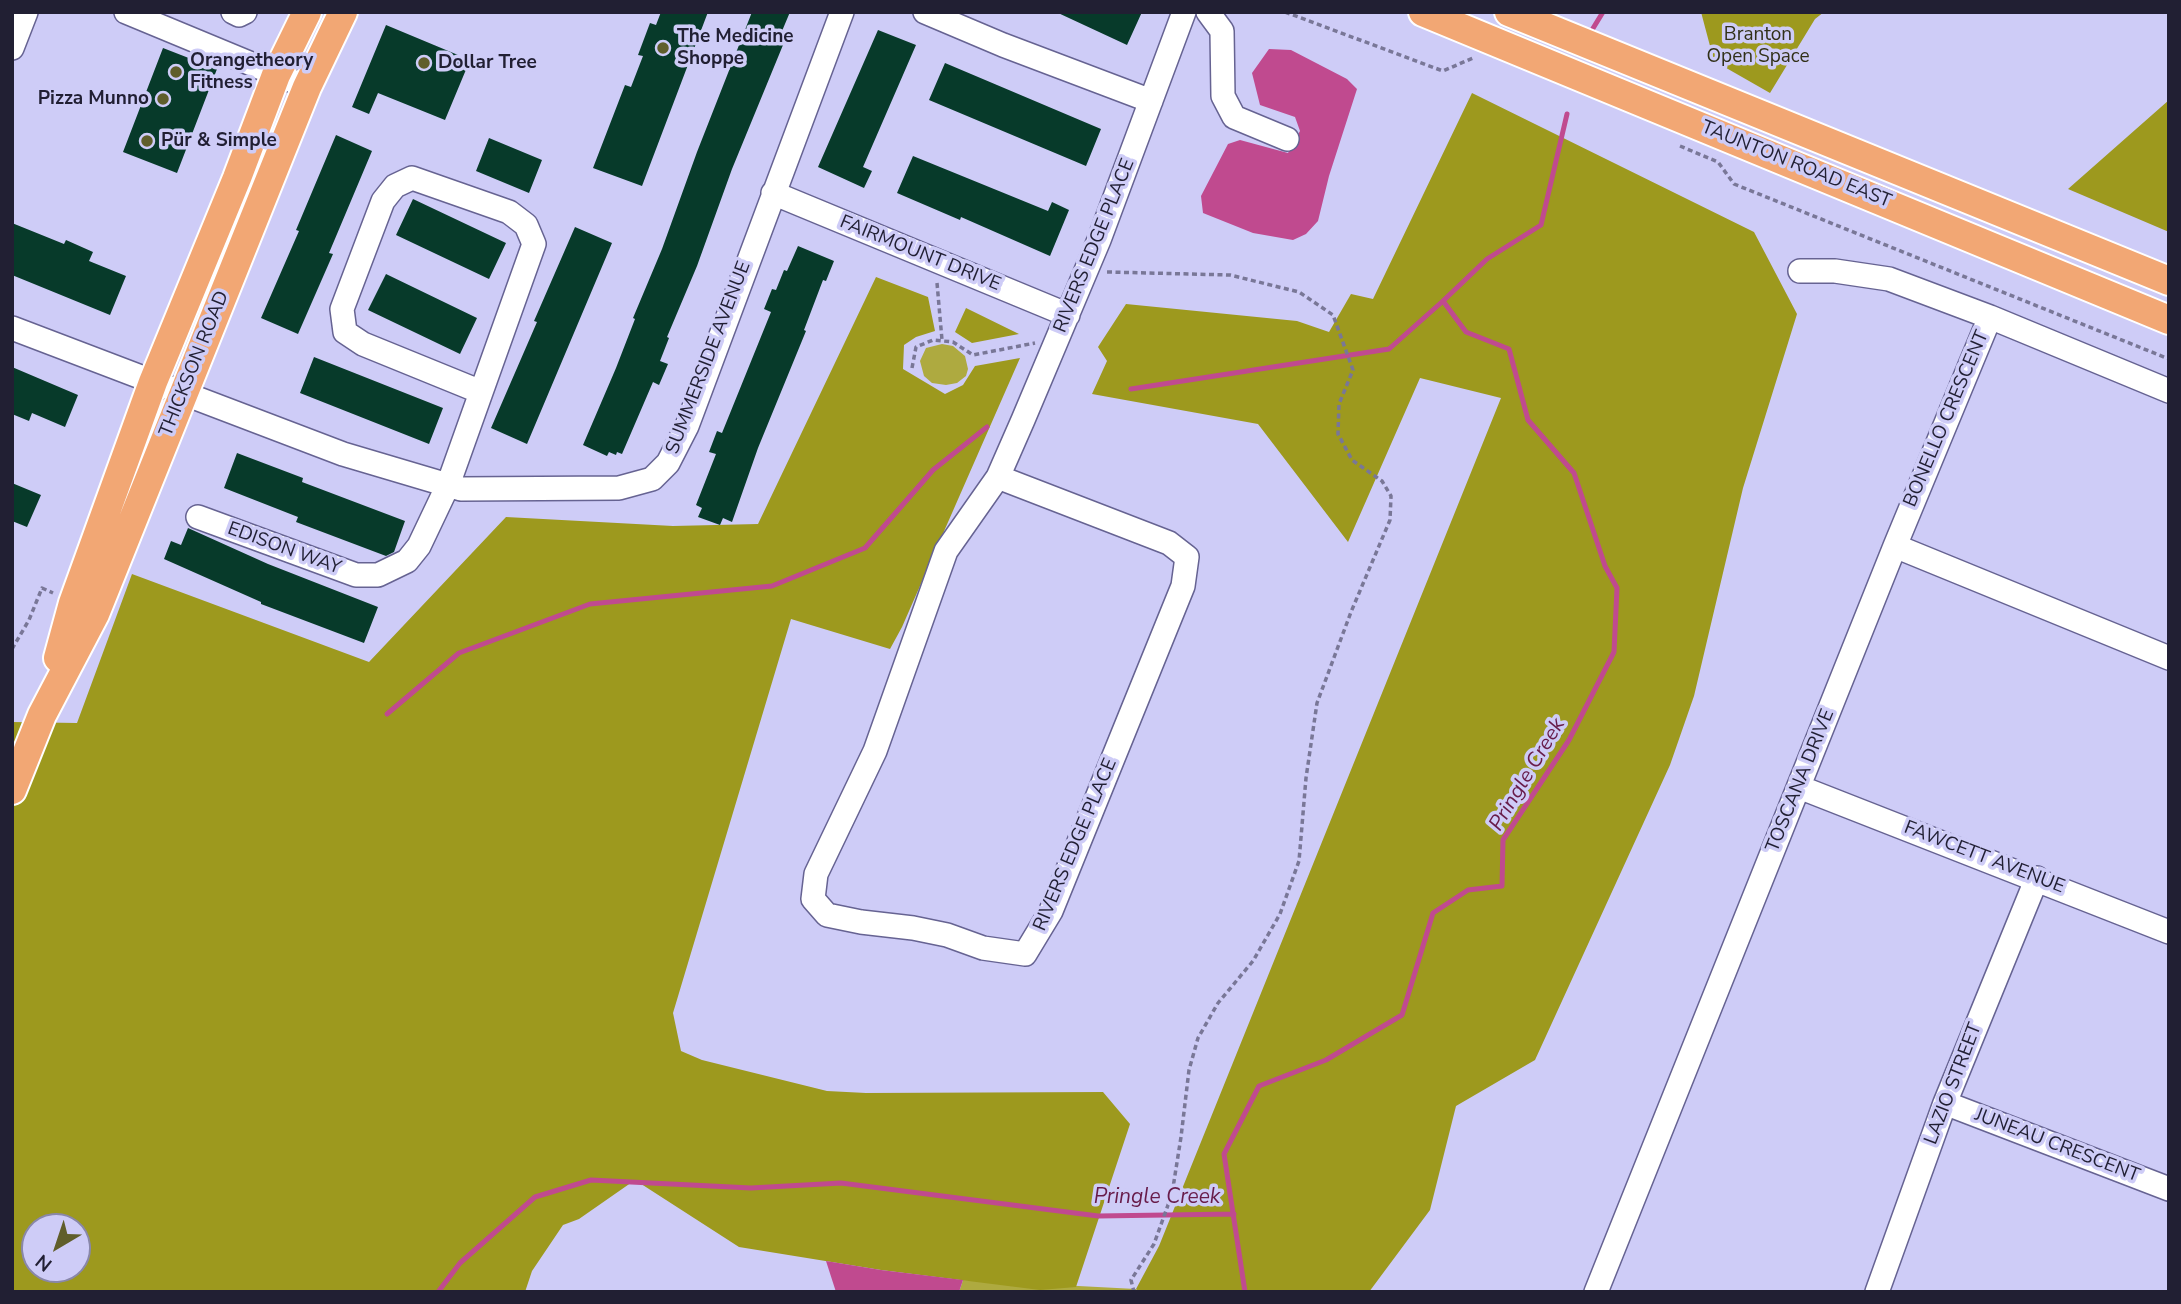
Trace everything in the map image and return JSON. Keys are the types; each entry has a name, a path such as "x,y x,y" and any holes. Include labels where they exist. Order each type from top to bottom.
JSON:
{"main road":[{"name":"THICKSON ROAD","path":"42,715 73,603 153,382 237,178 276,75 307,12"},
{"name":"THICKSON ROAD","path":"12,790 42,715 95,614 307,87 343,12"},
{"name":"TAUNTON ROAD EAST","path":"1423,12 2169,320"},
{"name":"TAUNTON ROAD EAST","path":"1510,12 2169,281"},
{"path":"1892,204 1902,173"},
{"path":"2039,267 2052,233"}],"street":[{"path":"12,48 26,12"},
{"path":"127,12 307,87"},
{"path":"233,12 239,15 245,12"},
{"name":"SUMMERSIDE AVENUE","path":"12,328 343,454 461,489 619,488 652,479 668,463 687,426 842,12"},
{"path":"925,12 1003,46 1151,101"},
{"name":"RIVERS EDGE PLACE","path":"998,477 1169,542 1187,557 1183,586 1087,824 1051,911 1025,954 983,948 947,935 913,928 827,915 813,899 816,874 874,751 946,551 998,477 1058,339 1184,12"},
{"path":"1208,12 1222,30 1223,96 1234,117 1287,139"},
{"path":"412,178 509,212 526,225 534,244 481,392 363,344 345,332 341,309 383,201 395,186 412,178"},
{"name":"FAIRMOUNT DRIVE","path":"773,193 1068,315"},
{"path":"1800,271 1835,271 1889,279 1990,317"},
{"name":"BONELLO CRESCENT","path":"1895,546 1990,317 2169,391"},
{"name":"EDISON WAY","path":"198,517 356,575 378,575 407,561 419,546 448,485 481,392"},
{"path":"1895,546 2169,658"},
{"name":"TOSCANA DRIVE","path":"1597,1292 1895,546"},
{"name":"FAWCETT AVENUE","path":"1799,787 2037,878 2169,932"},
{"name":"LAZIO STREET","path":"1877,1292 1945,1102 2037,878"},
{"name":"JUNEAU CRESCENT","path":"1945,1102 2169,1189"}],"path":[{"path":"1285,12 1443,71 1474,58"},
{"path":"1680,145 1718,162 1734,184 2169,359"},
{"path":"934,260 942,340"},
{"path":"1086,272 1230,275 1299,292 1333,315 1353,370 1339,404 1338,434 1352,460 1382,481 1391,496 1390,520 1351,612 1317,703 1306,778 1299,861 1280,914 1253,961 1218,1003 1198,1038 1189,1070 1172,1194 1154,1244 1131,1280 1134,1292"},
{"path":"912,368 916,347 933,340 953,342 973,355 1058,339"},
{"path":"12,649 29,620 42,588 73,603"}],"shaded area":[{"path":"1269,49 1291,50 1347,79 1357,89 1329,176 1318,221 1306,234 1293,240 1253,233 1203,213 1201,196 1228,144 1240,140 1288,153 1300,131 1295,117 1260,105 1252,73"},
{"path":"942,344 953,346 965,356 968,369 966,376 957,383 932,383 924,376 920,361 926,348"},
{"path":"826,1261 963,1280 959,1292 836,1292"},
{"path":"963,1280 1136,1289 1138,1292 959,1292"}],"green space":[{"name":"Branton Open Space","path":"1701,12 1824,12 1815,19 1770,93 1714,61"},
{"path":"1472,93 1754,232 1797,314 1743,488 1694,696 1670,765 1535,1060 1456,1106 1430,1210 1369,1292 1139,1292 1136,1289 1159,1246 1501,398 1420,378 1348,542 1258,424 1092,394 1107,361 1098,347 1126,304 1297,321 1329,332 1351,294 1373,299"},
{"path":"2169,100 2169,232 2068,189"},
{"path":"876,277 928,297 935,331 916,337 904,345 903,369 945,394 963,385 975,366 1020,358 890,649 791,619 673,1013 681,1051 702,1060 827,1091 1103,1092 1130,1124 1076,1287 1040,1290 881,1270 739,1247 635,1180 579,1219 563,1225 532,1271 525,1292 12,1292 12,722 77,723 132,574 369,662 506,517 673,526 758,524"},
{"path":"966,308 1019,334 972,343 955,332"}],"building":[{"path":"661,12 708,12 642,186 593,168 625,85 631,87 643,56 638,55 650,23 656,25"},
{"path":"752,12 790,12 777,43 783,45 667,337 669,338 660,361 668,364 659,385 653,382 622,454 609,452 607,456 583,445 616,368"},
{"path":"1056,12 1142,12 1127,45"},
{"path":"386,25 470,60 445,120 378,93 369,114 352,107"},
{"path":"878,30 916,45 863,167 872,171 864,188 818,167"},
{"path":"163,48 217,69 177,173 123,152"},
{"path":"945,63 1101,129 1086,166 929,100"},
{"path":"336,135 372,151 329,253 333,254 298,334 261,318 299,231 296,230"},
{"path":"489,138 542,160 529,193 476,171"},
{"path":"913,156 1048,211 1052,202 1069,210 1050,256 961,217 960,220 897,193"},
{"path":"413,199 506,243 489,279 396,235"},
{"path":"12,223 64,244 66,240 93,252 89,261 126,276 110,315 12,275"},
{"path":"575,227 612,243 527,444 491,428"},
{"path":"798,246 834,261 826,281 823,280 732,522 723,518 720,525 698,517 702,508 696,505 716,454 709,452 717,431 722,433 771,312 764,309 772,289 776,290"},
{"path":"386,274 477,318 460,354 368,310"},
{"path":"314,357 443,408 429,444 300,393"},
{"path":"12,367 78,395 65,427 32,413 29,421 12,414"},
{"path":"237,453 303,478 302,482 405,521 394,552 386,556 296,522 298,517 224,488"},
{"path":"12,483 41,495 27,527 12,521"},
{"path":"188,528 268,564 378,607 364,643 261,604 164,559 171,541 181,545"}],"waterway":[{"name":"Pringle Creek","path":"1592,30 1603,12"},
{"path":"1131,389 1389,349 1487,259 1541,225 1567,114"},
{"name":"Pringle Creek","path":"1245,1292 1224,1154 1259,1086 1326,1060 1402,1015 1433,913 1468,890 1502,886 1503,840 1569,740 1614,652 1617,588 1605,566 1574,473 1528,420 1509,349 1466,332 1443,301"},
{"path":"387,714 459,653 590,604 772,586 865,548 933,470 987,427"},
{"name":"Pringle Creek","path":"438,1292 460,1263 535,1197 591,1180 751,1188 841,1183 1098,1216 1234,1214"}],"place":[{"name":"The Medicine Shoppe","path":"663,48"},
{"name":"Dollar Tree","path":"424,63"},
{"name":"Orangetheory Fitness","path":"176,72"},
{"name":"Pizza Munno","path":"163,99"},
{"name":"Pür & Simple","path":"147,141"}]}
